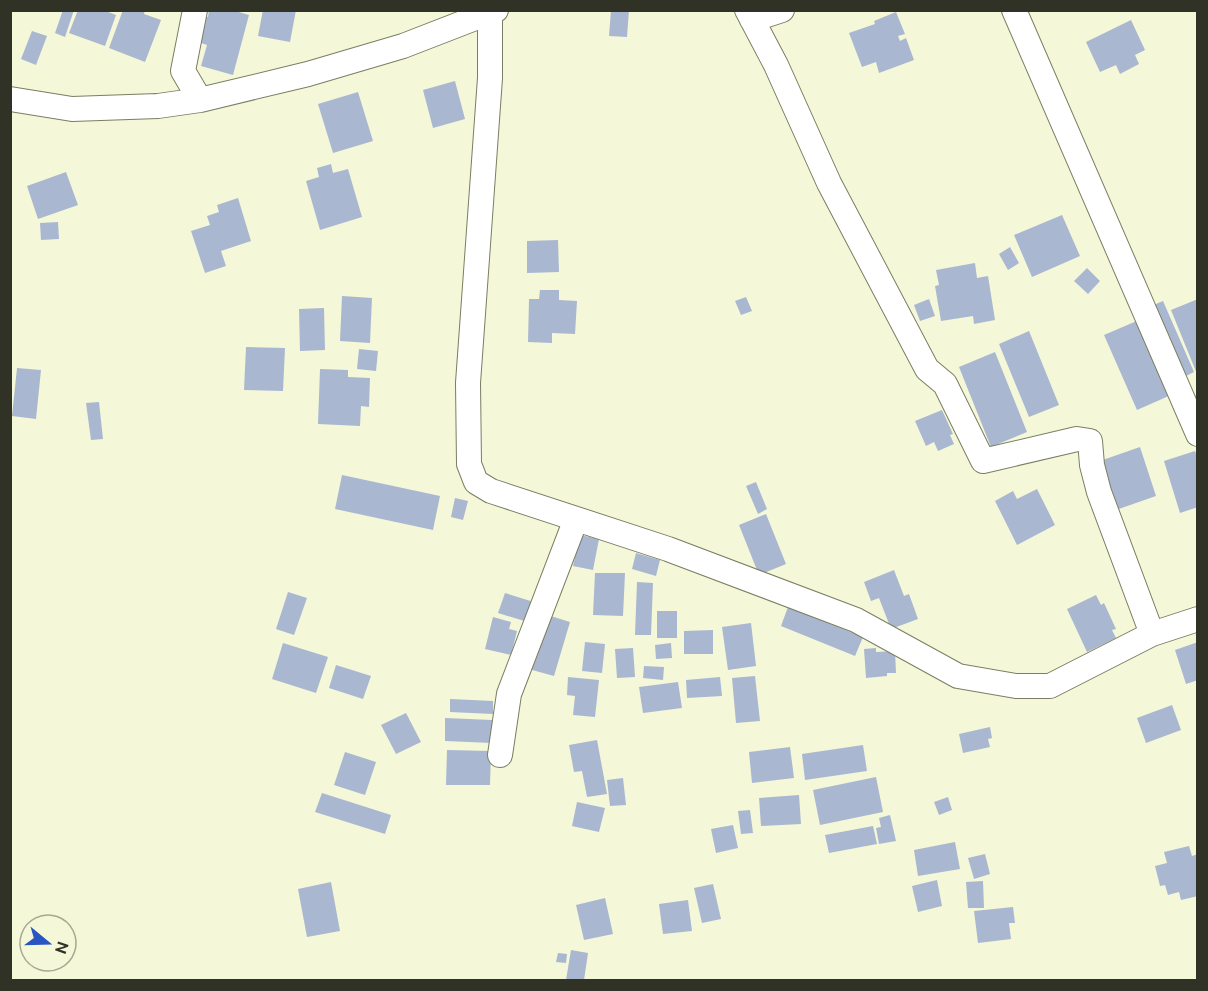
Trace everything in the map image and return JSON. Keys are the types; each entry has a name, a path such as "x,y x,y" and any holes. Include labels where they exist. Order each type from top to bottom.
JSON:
{"street":[{"path":"195,10 183,72 200,100"},
{"path":"782,10 749,15 776,65 829,183 927,369 945,384 983,461 1077,438 1090,441 1092,465 1099,492 1152,634"},
{"path":"1014,10 1197,434"},
{"path":"10,99 72,109 158,106 200,100 308,74 403,46 492,11 490,78 468,382 469,464 476,482 491,491 669,549 856,620 958,676 1016,686 1050,686 1152,634 1197,619"},
{"path":"500,755 508,694 576,519"}],"building":[{"path":"63,10 74,10 65,37 55,33"},
{"path":"78,10 103,10 116,15 105,46 69,33"},
{"path":"123,10 145,10 144,14 161,20 145,62 109,48"},
{"path":"209,10 232,10 249,15 233,75 201,66 207,45 195,41 202,15 208,17"},
{"path":"263,10 296,10 290,42 258,36"},
{"path":"611,10 629,10 627,37 609,36"},
{"path":"896,12 905,34 898,36 900,41 906,38 914,60 879,73 876,62 862,67 849,33 875,24 874,21"},
{"path":"1131,20 1145,50 1135,55 1139,64 1120,74 1116,65 1100,72 1086,42"},
{"path":"32,31 47,36 36,65 21,59"},
{"path":"455,81 465,119 433,128 423,90"},
{"path":"358,92 373,141 333,153 318,104"},
{"path":"331,164 333,173 348,169 362,217 320,230 306,181 319,177 317,168"},
{"path":"66,172 78,205 38,219 27,186"},
{"path":"238,198 251,241 221,251 226,266 205,273 191,231 210,225 207,216 219,212 217,205"},
{"path":"1062,215 1080,256 1032,277 1014,235"},
{"path":"58,222 59,239 41,240 40,223"},
{"path":"558,240 559,272 527,273 527,241"},
{"path":"1010,247 1019,263 1008,270 999,254"},
{"path":"975,263 977,278 988,276 995,320 974,324 973,316 941,321 935,286 939,285 936,270"},
{"path":"1087,268 1100,281 1088,294 1074,281"},
{"path":"540,290 559,290 559,300 577,301 575,334 552,333 552,343 528,342 529,299 539,299"},
{"path":"342,296 372,298 370,343 340,341"},
{"path":"746,297 752,311 741,315 735,301"},
{"path":"929,299 935,316 920,321 914,305"},
{"path":"1198,299 1198,374 1197,374 1171,310"},
{"path":"1163,301 1194,372 1186,376 1154,305"},
{"path":"324,308 325,350 300,351 299,309"},
{"path":"1139,320 1171,395 1137,410 1104,335"},
{"path":"1029,331 1059,405 1029,417 999,344"},
{"path":"246,347 285,348 283,391 244,390"},
{"path":"359,349 378,351 376,371 357,369"},
{"path":"995,352 1027,432 991,447 959,367"},
{"path":"17,368 41,370 36,419 12,416"},
{"path":"320,369 348,370 348,377 370,378 369,407 361,406 360,426 318,424"},
{"path":"99,402 103,439 91,440 86,403"},
{"path":"942,410 953,434 950,435 954,444 938,451 934,442 926,446 915,421"},
{"path":"1140,447 1156,496 1113,511 1097,462"},
{"path":"1195,451 1198,459 1198,507 1180,513 1164,461"},
{"path":"342,475 440,496 433,530 335,509"},
{"path":"756,482 767,509 758,514 746,486"},
{"path":"1037,489 1055,525 1017,545 995,501 1013,491 1017,499"},
{"path":"455,498 468,501 463,520 451,517"},
{"path":"766,514 786,564 759,575 739,525"},
{"path":"580,535 599,539 593,570 573,566"},
{"path":"636,553 660,560 656,576 632,569"},
{"path":"894,570 904,596 909,594 918,619 891,629 879,598 871,601 864,582"},
{"path":"595,573 625,573 623,616 593,615"},
{"path":"637,582 653,583 651,635 635,635"},
{"path":"288,592 307,598 294,635 276,629"},
{"path":"505,593 537,603 531,623 498,613"},
{"path":"1096,595 1101,605 1104,603 1116,629 1112,630 1116,638 1087,652 1067,609"},
{"path":"788,607 863,637 855,656 781,626"},
{"path":"657,611 677,611 677,638 657,638"},
{"path":"541,613 570,622 554,676 525,668"},
{"path":"493,617 511,622 509,629 517,631 511,655 485,649"},
{"path":"751,623 756,666 728,670 722,627"},
{"path":"713,630 713,654 684,654 684,631"},
{"path":"585,642 605,644 602,673 582,671"},
{"path":"1198,642 1198,680 1186,684 1175,650"},
{"path":"283,643 328,657 316,693 272,679"},
{"path":"671,643 672,658 656,659 655,645"},
{"path":"633,648 635,677 617,678 615,649"},
{"path":"876,648 876,652 895,651 896,673 866,678 864,649"},
{"path":"336,665 371,676 363,699 329,688"},
{"path":"644,666 664,667 663,680 643,678"},
{"path":"755,676 760,721 736,723 732,678"},
{"path":"568,677 599,680 595,717 573,715 575,696 567,695"},
{"path":"720,677 722,696 687,698 686,680"},
{"path":"678,682 682,708 643,713 639,687"},
{"path":"450,699 493,701 493,714 450,712"},
{"path":"1172,705 1181,730 1146,743 1137,718"},
{"path":"406,713 421,742 396,754 381,725"},
{"path":"445,718 492,720 492,743 445,741"},
{"path":"990,727 992,738 988,739 990,747 963,753 959,734"},
{"path":"597,740 607,794 587,797 582,771 574,772 569,745"},
{"path":"863,745 867,771 805,780 802,754"},
{"path":"790,747 794,778 752,783 749,752"},
{"path":"447,750 491,751 490,785 446,785"},
{"path":"345,752 376,762 365,795 334,785"},
{"path":"876,777 883,812 820,825 813,790"},
{"path":"623,778 626,805 610,806 607,780"},
{"path":"322,793 391,815 385,834 315,812"},
{"path":"799,795 801,824 761,826 759,798"},
{"path":"948,797 952,810 939,815 934,802"},
{"path":"577,802 605,808 599,832 572,826"},
{"path":"750,810 753,833 741,834 738,811"},
{"path":"890,815 896,841 879,844 876,828 881,827 879,818"},
{"path":"733,825 738,848 716,853 711,829"},
{"path":"873,826 877,844 829,853 825,835"},
{"path":"955,842 960,869 918,876 914,850"},
{"path":"1189,846 1192,856 1198,854 1198,887 1196,888 1198,896 1181,900 1179,892 1168,895 1165,885 1160,886 1155,866 1167,863 1164,852"},
{"path":"985,854 990,874 974,879 968,858"},
{"path":"937,880 942,906 918,912 912,886"},
{"path":"983,881 984,908 968,908 966,882"},
{"path":"331,882 340,931 307,937 298,889"},
{"path":"713,884 721,919 702,923 694,888"},
{"path":"605,898 613,934 584,940 576,905"},
{"path":"688,900 692,931 663,934 659,904"},
{"path":"1013,907 1015,923 1009,923 1011,939 978,943 974,911"},
{"path":"571,950 588,953 584,980 566,980"},
{"path":"558,953 567,954 566,963 556,962"}]}
